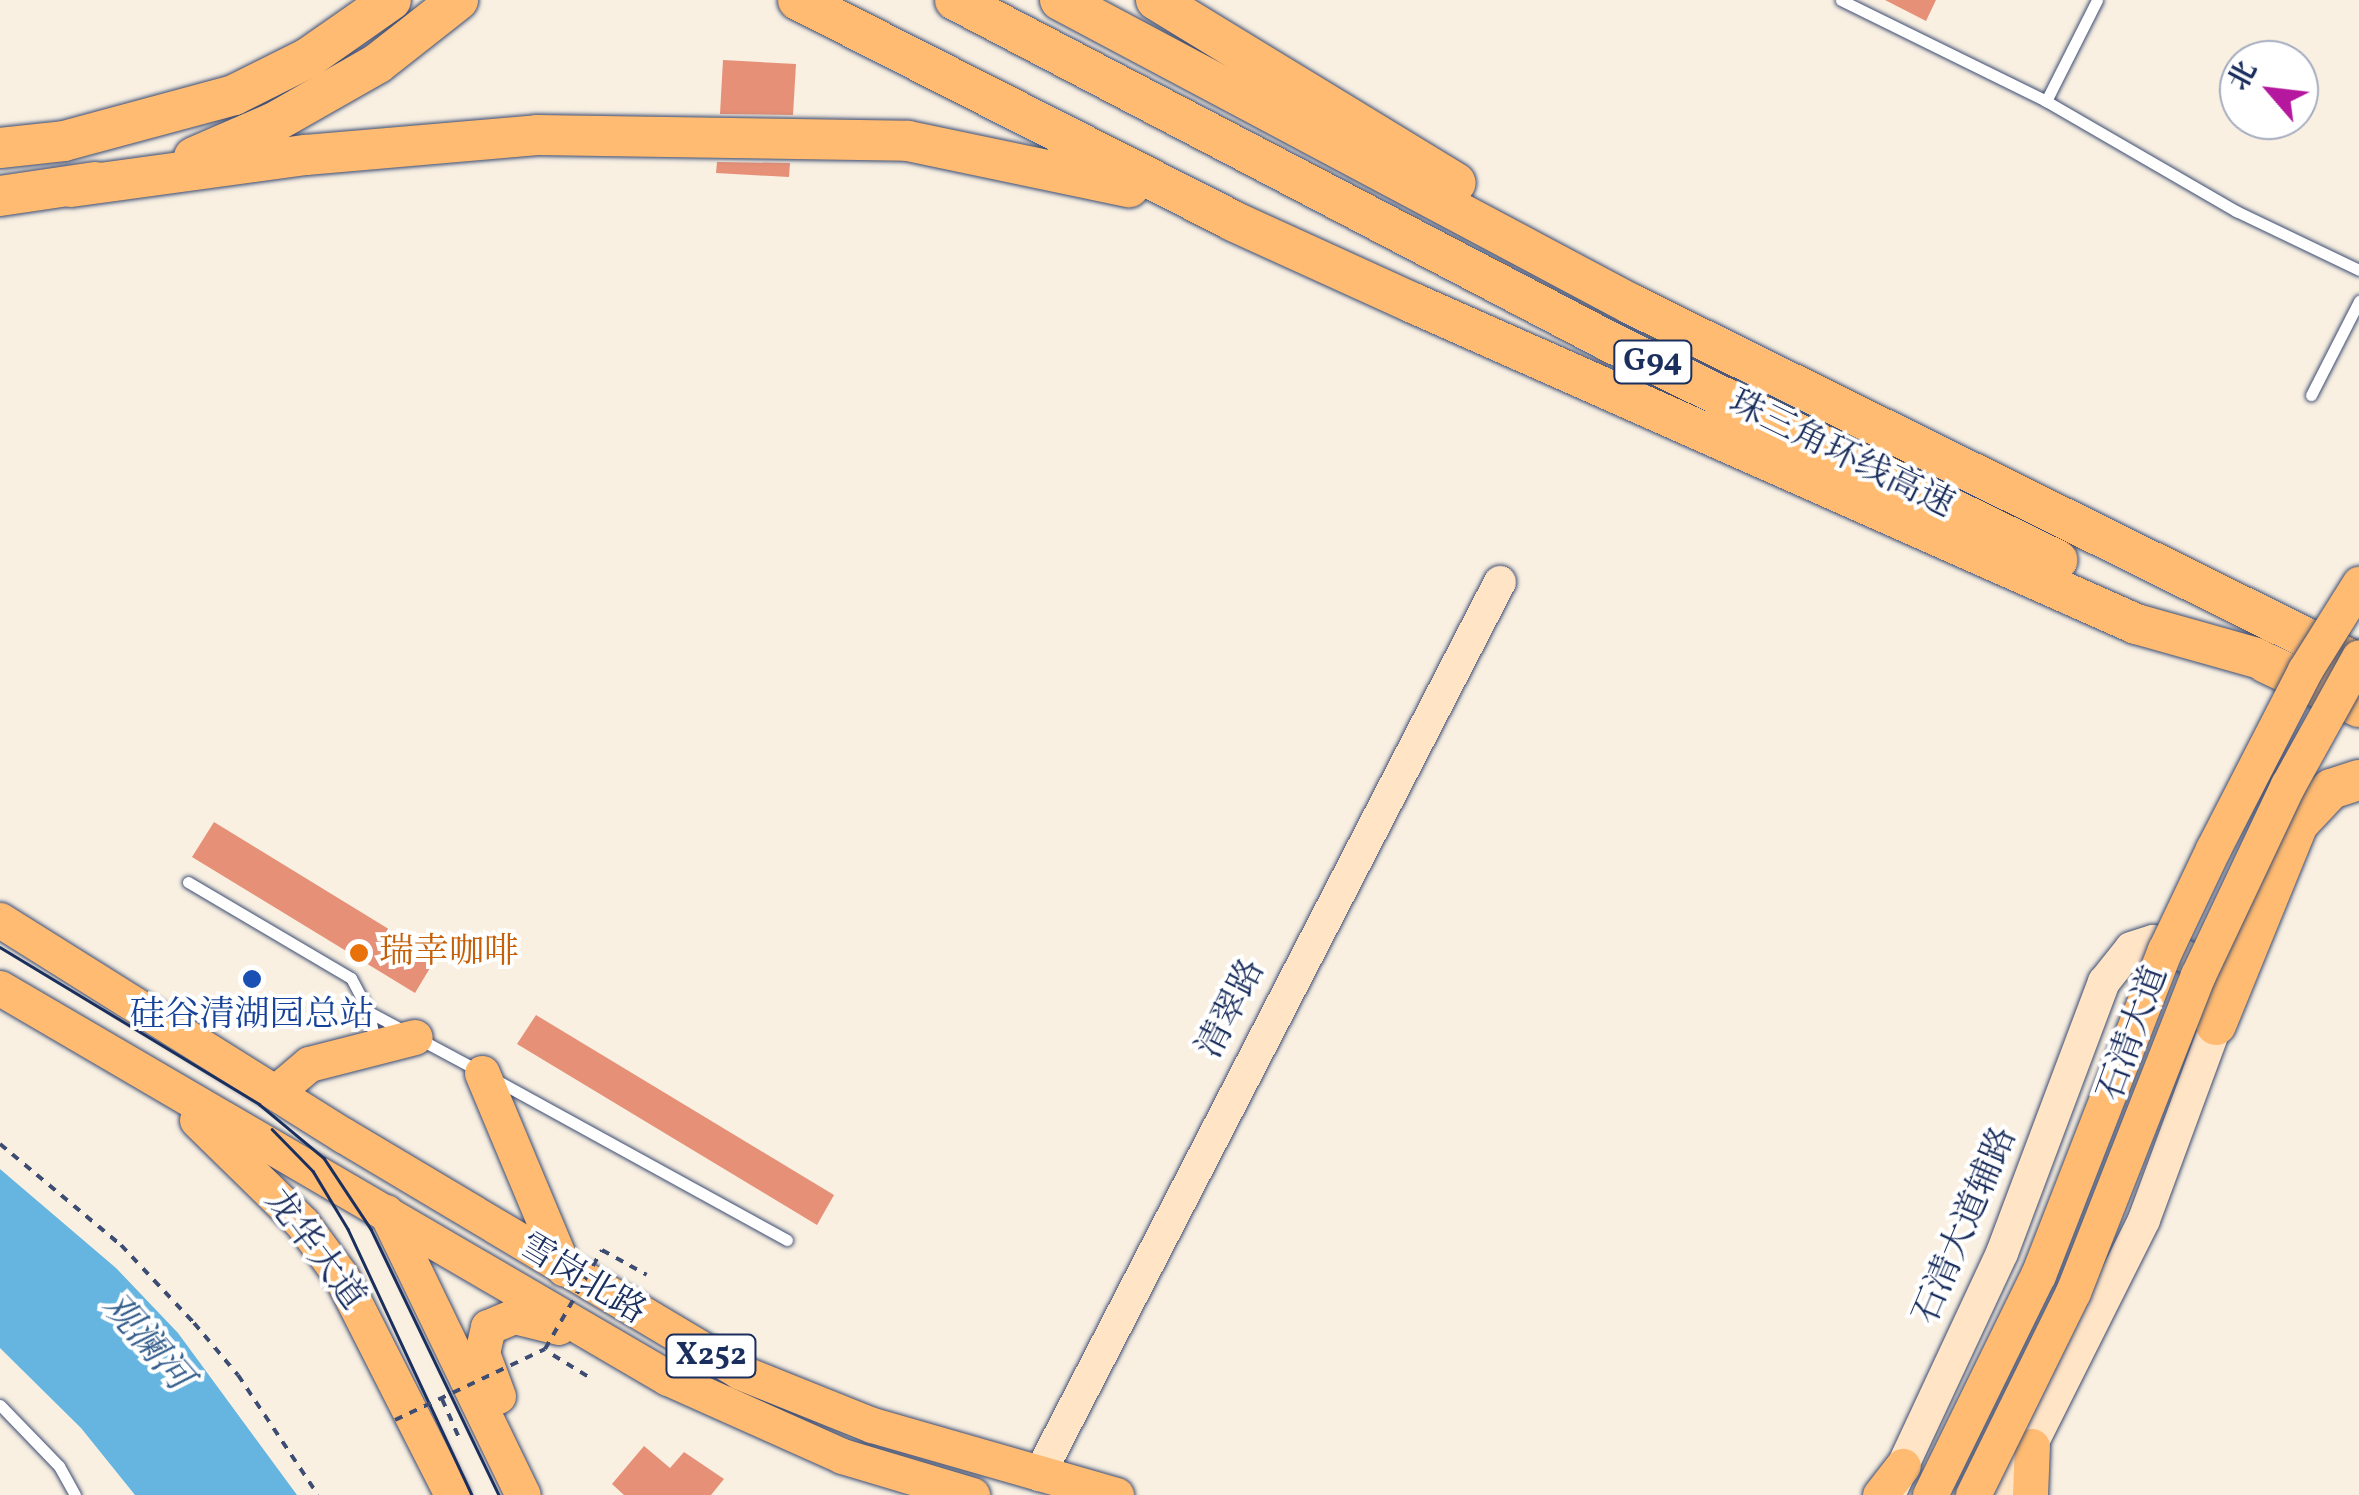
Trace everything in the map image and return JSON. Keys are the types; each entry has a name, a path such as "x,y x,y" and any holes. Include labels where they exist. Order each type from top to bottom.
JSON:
{"highway":[{"path":"0,148 142,124 234,95 308,58 391,0"},
{"path":"71,186 170,167 273,123 378,63 458,0"},
{"path":"798,0 1234,221 2136,624 2257,658"},
{"name":"珠三角环线高速","path":"955,0 1608,340 2359,707"},
{"name":"珠三角环线高速","path":"1060,0 1820,399 2359,660"},
{"path":"1156,0 1820,399"},
{"path":"0,196 306,155 537,135 852,140 908,142 1086,174 1234,221"},
{"path":"2216,1025 2298,824 2331,789 2359,780"}],"main road":[{"name":"清翠路","path":"1039,1475 1500,582"},
{"name":"石清大道","path":"1930,1495 2038,1275 2204,866 2304,670 2359,584"},
{"name":"石清大道","path":"1974,1495 2073,1292 2198,975 2288,785 2359,660"},
{"name":"龙华大道","path":"0,920 343,1135 387,1214 519,1487"},
{"name":"石清大道辅路","path":"1896,1480 2002,1252 2104,982 2131,948 2154,941 2180,949 2210,983 2216,1025"},
{"name":"龙华大道","path":"0,988 387,1214"},
{"path":"2006,1495 2144,1220 2216,1025"},
{"path":"277,1092 309,1064 416,1037"},
{"name":"龙华大道","path":"113,1055 214,1135 302,1224 356,1299 452,1495"},
{"path":"482,1073 564,1269"},
{"name":"雪岗北路","path":"343,1135 740,1372 872,1425 1116,1495"},
{"name":"雪岗北路","path":"387,1214 596,1337 750,1420 972,1495"},
{"path":"450,1250 472,1214"},
{"path":"519,1487 516,1446 482,1358 485,1331 514,1316 596,1337"},
{"path":"2030,1495 2032,1446"},
{"path":"1880,1495 1896,1480"}],"lane":[{"path":"1842,0 2046,101 2236,211 2359,270"},
{"path":"2046,101 2097,0"},
{"path":"2311,394 2359,301"},
{"path":"188,882 351,978 369,1012 376,1047"},
{"path":"369,1012 788,1240"},
{"path":"0,1405 59,1466 75,1495"}],"path":[{"path":"0,1144 121,1245 194,1323 238,1375 318,1495"},
{"path":"395,1420 545,1350 602,1250 647,1275"},
{"path":"545,1350 592,1378"},
{"path":"442,1399 460,1440"}],"water":[{"name":"观澜河","path":"0,1169 116,1268 178,1333 297,1495 135,1495 81,1428 0,1348"}],"building":[{"path":"1885,0 1936,0 1926,21"},
{"path":"723,60 796,64 793,115 720,114"},
{"path":"717,162 790,163 789,177 716,173"},
{"path":"214,822 436,958 415,993 192,857"},
{"path":"536,1015 834,1195 817,1225 517,1044"},
{"path":"644,1446 670,1468 684,1452 724,1479 711,1495 624,1495 612,1484"}],"tram line":[{"path":"0,947 259,1104 324,1158 371,1229 499,1495"},
{"path":"272,1129 313,1171 348,1229 472,1495"}],"place":[{"name":"瑞幸咖啡","path":"359,953"},
{"name":"硅谷清湖园总站","path":"252,979"}]}
